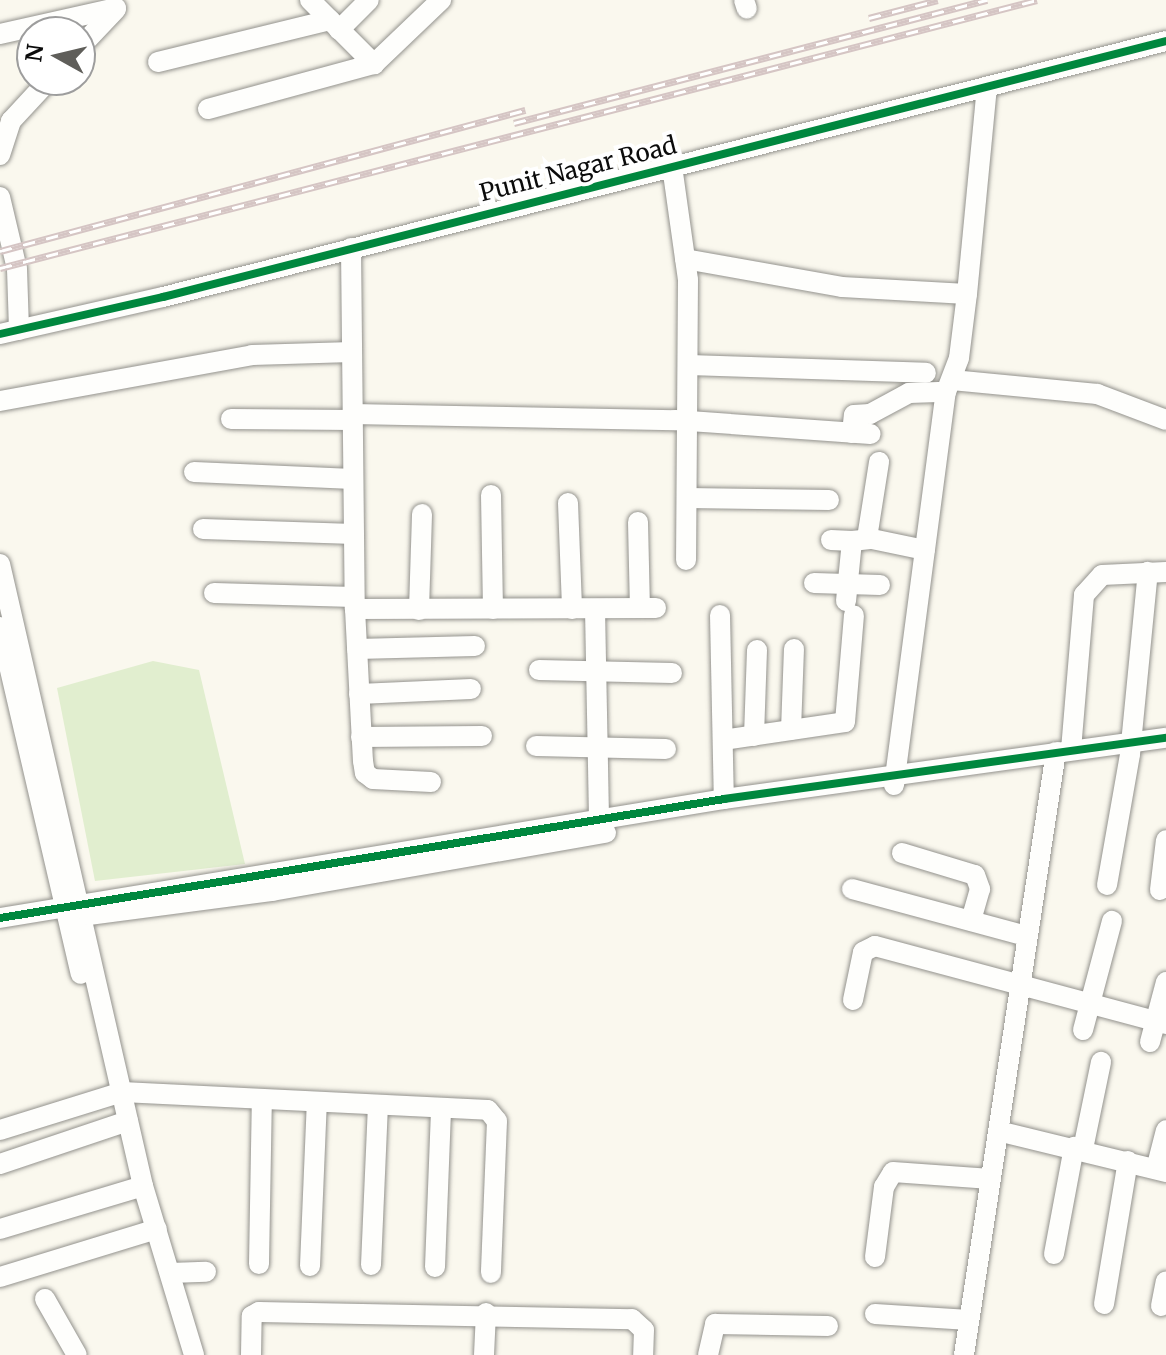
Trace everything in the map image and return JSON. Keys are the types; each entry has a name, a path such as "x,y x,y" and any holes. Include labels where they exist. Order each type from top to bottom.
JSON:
{"street":[{"path":"310,0 374,64"},
{"path":"158,62 335,25 369,0"},
{"path":"208,109 374,64 441,0"},
{"path":"0,34 120,4"},
{"path":"96,30 120,4"},
{"name":"Punit Nagar Road","path":"9,332 1166,41"},
{"path":"893,779 949,386 967,294 987,87"},
{"path":"0,155 11,121 34,96"},
{"path":"672,166 685,259 689,365 686,560"},
{"path":"0,197 17,269 9,332"},
{"path":"351,248 354,603 365,773 373,779 431,782"},
{"path":"685,259 842,287 967,294"},
{"path":"0,401 252,355 352,352"},
{"path":"689,365 918,379 949,386 1097,394 1166,420"},
{"path":"231,419 352,417 688,422 861,434 854,415 870,414 918,379"},
{"path":"723,740 845,722 850,601 860,540 879,462"},
{"path":"194,472 353,479"},
{"path":"491,495 493,609"},
{"path":"687,498 829,500"},
{"path":"568,503 572,609"},
{"path":"419,610 422,514"},
{"path":"214,593 419,610 648,608 638,522"},
{"path":"203,529 354,534"},
{"path":"831,540 860,540 925,550"},
{"path":"0,564 3,596 42,731 67,910"},
{"path":"964,1355 1026,936 1061,755 1084,595 1102,575 1157,572 1107,885"},
{"path":"814,583 850,601"},
{"path":"850,601 880,585"},
{"path":"595,609 599,820"},
{"path":"720,615 724,799"},
{"path":"0,627 67,910 89,977 139,1187 189,1352"},
{"path":"357,649 475,646"},
{"path":"791,730 794,649"},
{"path":"754,736 757,650"},
{"path":"539,670 672,673"},
{"path":"359,694 471,689"},
{"path":"361,737 482,736"},
{"path":"67,910 724,799 1130,747 1166,738"},
{"path":"536,746 666,749"},
{"path":"1130,747 1166,750"},
{"path":"0,918 272,891 893,779"},
{"path":"1160,890 1166,840"},
{"path":"902,853 975,875 980,889 971,921"},
{"path":"852,889 1026,936"},
{"path":"1083,1030 1112,921"},
{"path":"853,1000 867,946 1019,982 1161,1022"},
{"path":"1150,1042 1161,1022 1166,982"},
{"path":"1054,1254 1101,1062"},
{"path":"0,1130 116,1094 488,1110 497,1121 491,1273"},
{"path":"259,1264 262,1099"},
{"path":"310,1266 317,1102"},
{"path":"371,1265 378,1105"},
{"path":"435,1267 441,1108"},
{"path":"0,1164 124,1122"},
{"path":"998,1131 1078,1148 1161,1171 1166,1130"},
{"path":"1104,1304 1128,1161"},
{"path":"875,1257 884,1187 893,1172 991,1179"},
{"path":"0,1229 139,1187"},
{"path":"0,1277 152,1230"},
{"path":"152,1230 181,1278 189,1352"},
{"path":"181,1278 206,1272"},
{"path":"1161,1306 1166,1281"},
{"path":"45,1299 77,1355"},
{"path":"251,1355 252,1316 259,1312 486,1313 639,1321 643,1355"},
{"path":"484,1355 486,1313"},
{"path":"875,1314 969,1320"},
{"path":"708,1355 715,1324 828,1326"}],"green space":[{"path":"153,661 199,670 245,864 95,881 57,688"}],"railway":[{"path":"869,18 938,0"},
{"path":"514,123 987,0"},
{"path":"0,268 1037,0"},
{"path":"0,251 525,110"}],"cycle path":[{"path":"0,334 163,297 1166,41"},
{"path":"0,918 724,799 1166,738"}]}
